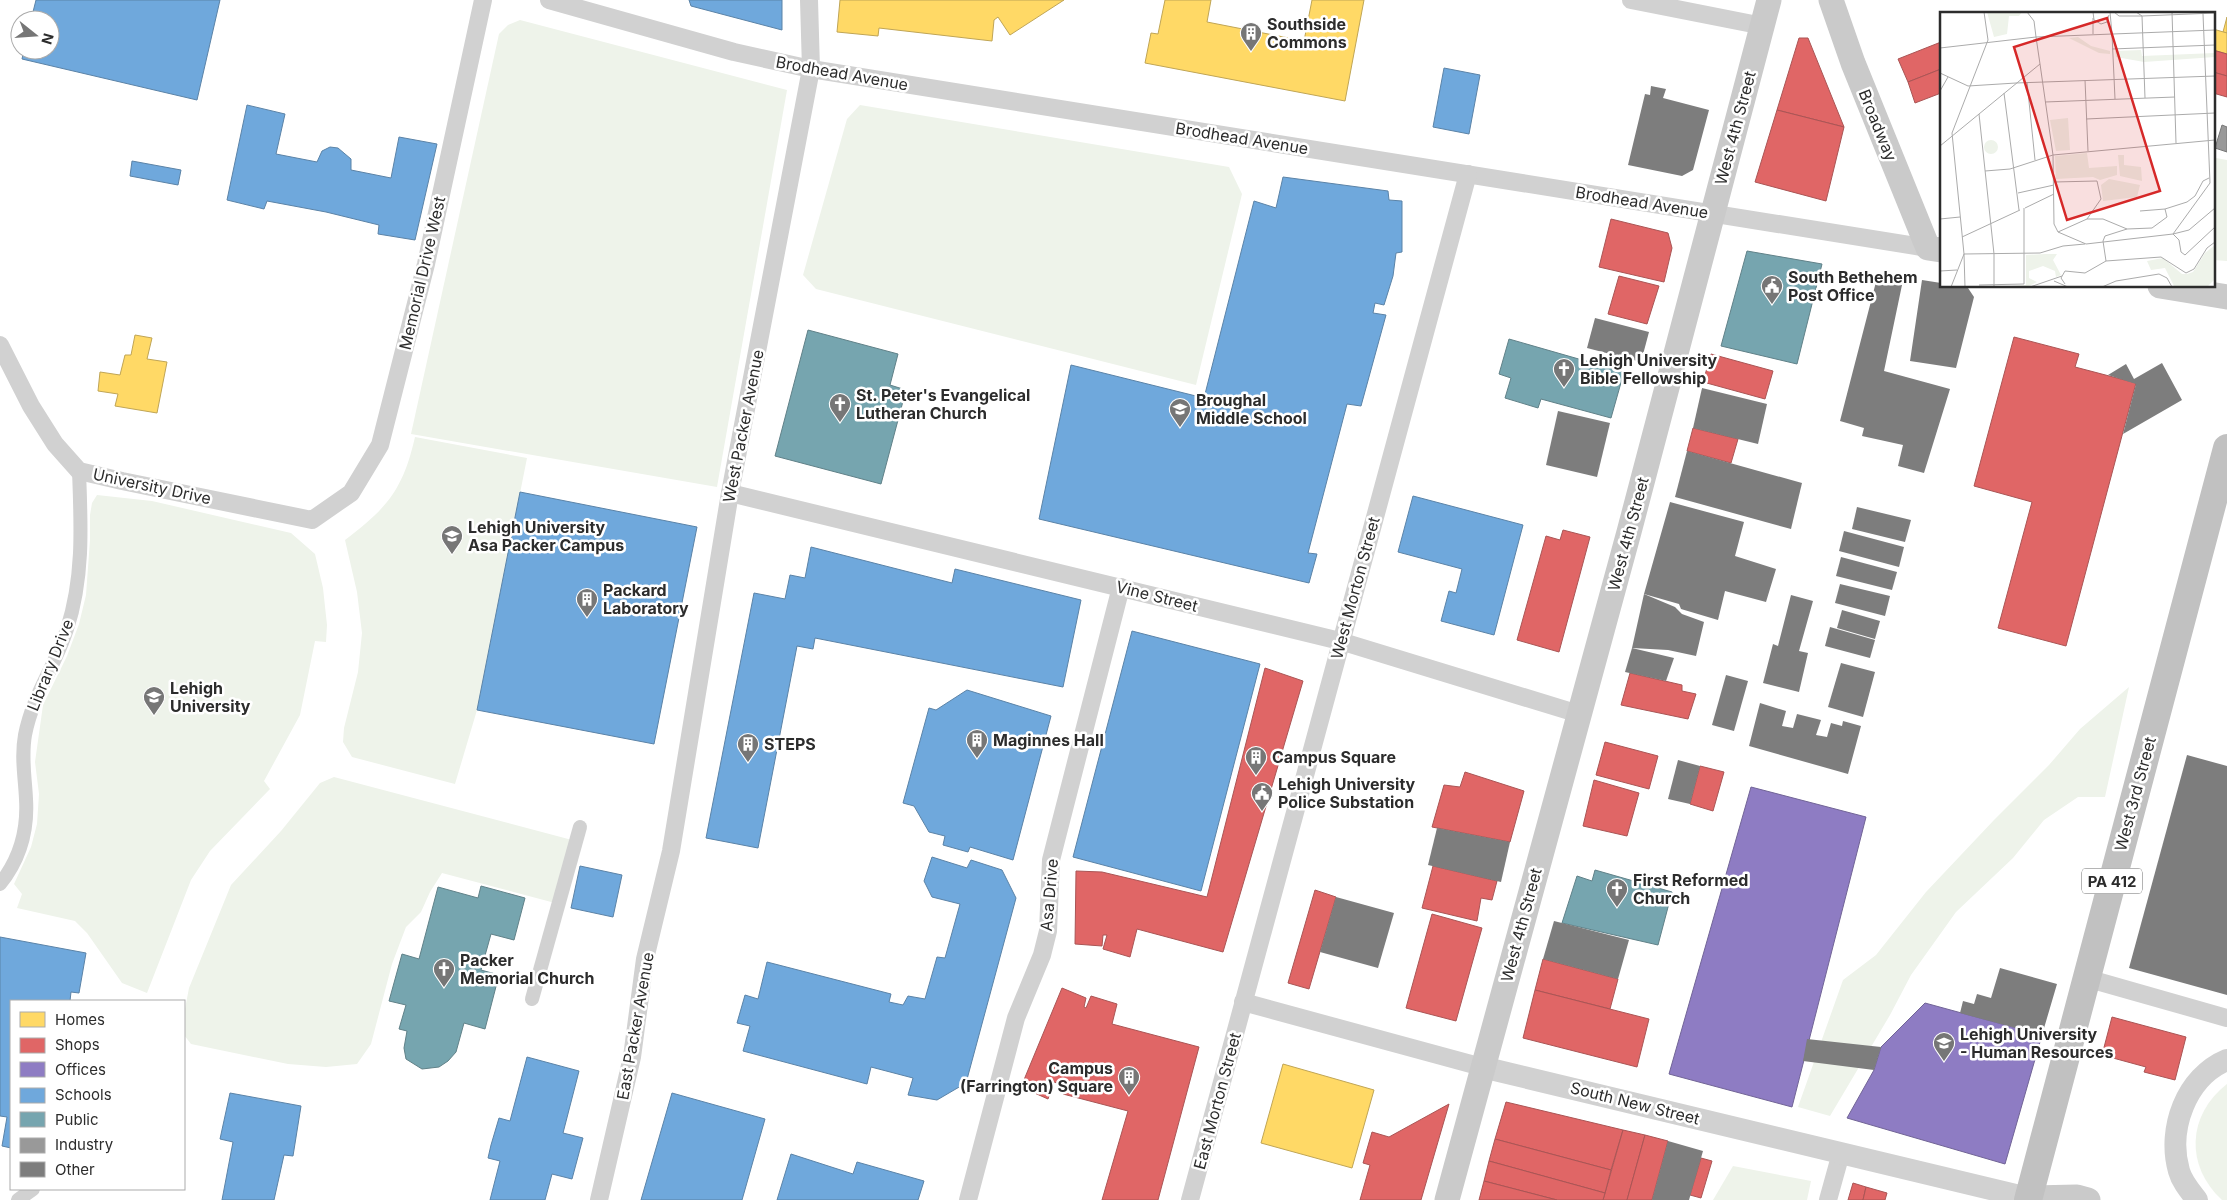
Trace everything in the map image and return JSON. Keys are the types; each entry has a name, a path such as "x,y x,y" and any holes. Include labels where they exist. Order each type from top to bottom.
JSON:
{"highway":[{"name":"West 3rd Street","path":"2029,1199 2227,448"}],"main road":[{"name":"West 4th Street","path":"1446,1200 1579,714 1769,0"},
{"name":"Broadway","path":"1831,0 1853,63 1935,249"},
{"path":"2172,288 2227,297"},
{"path":"2029,1199 2060,1196 2088,1200"}],"street":[{"name":"Memorial Drive West","path":"312,520 351,493 380,445 426,264 483,0"},
{"name":"Brodhead Avenue","path":"549,0 734,52 811,69 1935,249"},
{"name":"West Packer Avenue","path":"671,852 730,493 811,69 810,0"},
{"path":"1631,0 1762,26"},
{"name":"West Morton Street","path":"1243,1002 1468,174"},
{"name":"University Drive","path":"0,346 31,406 50,436 80,471 312,520"},
{"name":"Library Drive","path":"0,884 18,857 26,828 23,768 24,743 29,717 35,698 67,629 78,583 81,542 80,471"},
{"name":"Vine Street","path":"730,493 1340,641 1579,714"},
{"name":"Asa Drive","path":"968,1200 1016,1018 1042,955 1048,932 1051,860 1121,587"},
{"path":"532,999 580,827"},
{"name":"East Packer Avenue","path":"599,1200 632,1057 645,959 671,852"},
{"path":"2086,978 2227,1018"},
{"name":"South New Street","path":"1243,1002 1482,1067 2029,1199"},
{"name":"East Morton Street","path":"1190,1200 1243,1002"},
{"path":"2197,1200 2185,1185 2179,1170 2176,1136 2178,1122 2190,1092 2212,1069 2227,1060"},
{"path":"1828,1200 1841,1153"},
{"path":"18,1200 32,1190"}],"shaded area":[{"path":"520,20 787,90 717,487 411,434 499,34 508,25"},
{"path":"860,105 1229,167 1242,194 1196,385 816,289 803,275 847,119"},
{"path":"2216,158 2227,160 2227,261 2214,260 2214,171"},
{"path":"415,437 527,458 477,710 455,784 352,757 343,742 344,728 358,672 362,633 357,592 345,540 372,518 391,496 405,471"},
{"path":"97,495 152,501 291,533 315,554 323,588 327,625 326,642 315,641 300,715 264,781 270,789 210,851 191,880 147,993 122,983 87,933 75,921 17,908 22,894 14,884 31,847 37,824 39,794 35,762 43,705 67,656 79,624 86,595 90,515 92,503"},
{"path":"2129,687 2105,797 2078,797 2044,820 2013,858 1956,912 1911,975 1890,1015 1830,1116 1798,1107 1843,980 1876,955 1926,892 2049,765 2080,729"},
{"path":"334,777 572,840 555,903 442,873 430,892 421,912 406,927 392,964 371,1044 357,1064 326,1067 288,1064 191,1044 185,1036 185,1009 189,988 231,885 281,831 320,783"},
{"path":"2227,1084 2227,1200 2222,1200 2210,1187 2202,1172 2197,1157 2196,1141 2198,1125 2204,1110 2214,1096"},
{"path":"1733,1166 1811,1181 1807,1200 1713,1200"}],"building: Homes":[{"path":"840,0 1064,0 1010,35 998,17 994,20 992,41 879,28 878,36 837,32"},
{"name":"Southside Commons","path":"1165,0 1211,0 1207,22 1304,41 1312,0 1364,0 1345,101 1145,63 1151,33 1158,34"},
{"path":"2227,17 2227,33 2223,32"},
{"path":"2214,29 2227,33 2227,54 2214,50"},
{"path":"135,335 152,338 147,359 167,362 157,413 115,406 118,394 98,391 100,372 120,375 125,355 131,355"},
{"path":"1283,1064 1374,1090 1352,1168 1261,1143"}],"building: Shops":[{"path":"1799,38 1808,38 1844,127 1777,110"},
{"path":"1940,42 1940,69 1908,82 1898,59"},
{"path":"2214,50 2227,54 2227,76 2214,72"},
{"path":"1940,69 1940,93 1915,103 1908,82"},
{"path":"2214,72 2227,76 2227,97 2214,93"},
{"path":"1777,110 1844,127 1826,201 1755,182"},
{"path":"1611,219 1668,233 1672,248 1664,282 1599,267"},
{"path":"1619,276 1659,286 1647,324 1608,314"},
{"path":"2014,337 2079,354 2075,367 2136,383 2066,646 1998,628 2032,502 1974,486"},
{"path":"1711,354 1773,371 1765,399 1703,382"},
{"path":"1693,428 1738,439 1731,463 1687,451"},
{"path":"1563,530 1590,537 1559,652 1517,640 1546,536 1560,540"},
{"name":"Campus Square","path":"1265,668 1303,681 1223,952 1137,929 1130,957 1103,949 1107,935 1103,935 1102,946 1075,944 1076,871 1102,872 1207,897"},
{"path":"1630,673 1682,685 1682,691 1696,694 1688,719 1621,705"},
{"path":"1605,742 1658,756 1649,789 1596,775"},
{"path":"1700,766 1724,772 1713,811 1690,804"},
{"path":"1465,772 1524,791 1510,842 1432,827 1444,785 1460,787"},
{"path":"1594,780 1639,793 1627,836 1583,826"},
{"path":"1433,866 1497,881 1492,900 1481,898 1477,921 1422,908"},
{"path":"1315,890 1336,897 1309,989 1288,983"},
{"path":"1432,914 1482,928 1456,1021 1406,1008"},
{"path":"1543,959 1618,979 1610,1009 1535,990"},
{"name":"Campus (Farrington) Square","path":"1062,988 1086,998 1084,1007 1086,1008 1091,996 1117,1004 1112,1024 1199,1047 1158,1200 1102,1200 1128,1111 1063,1094 1065,1086 1054,1082 1048,1099 1021,1087"},
{"path":"1535,990 1649,1019 1637,1067 1523,1038"},
{"path":"2112,1017 2186,1037 2175,1080 2144,1072 2146,1067 2102,1055"},
{"path":"1506,1102 1623,1130 1611,1170 1495,1139"},
{"path":"1449,1104 1421,1200 1360,1200 1370,1165 1363,1163 1372,1132 1389,1137"},
{"path":"1623,1130 1645,1135 1627,1200 1603,1200"},
{"path":"1645,1135 1668,1141 1652,1200 1627,1200"},
{"path":"1495,1139 1611,1170 1605,1193 1489,1161"},
{"path":"1701,1158 1712,1161 1701,1198 1690,1195"},
{"path":"1489,1161 1605,1193 1603,1200 1557,1200 1484,1181"},
{"path":"1484,1181 1557,1200 1479,1200"},
{"path":"1853,1183 1866,1187 1863,1200 1848,1200"},
{"path":"1866,1187 1887,1193 1885,1200 1863,1200"}],"building: Offices":[{"path":"1751,787 1866,817 1792,1107 1669,1074"},
{"path":"1925,1003 2042,1035 2005,1164 1847,1118 1874,1070 1881,1047"}],"building: Schools":[{"path":"36,0 220,0 197,100 26,60 60,60 60,10 34,10"},
{"path":"689,0 782,0 782,30 691,6"},
{"path":"1444,68 1480,75 1469,134 1433,127"},
{"path":"247,105 285,114 276,154 317,162 322,151 330,147 338,148 351,159 351,170 391,178 399,137 437,144 415,240 378,234 379,225 326,212 267,201 264,209 227,200"},
{"path":"132,161 181,170 178,185 130,176"},
{"name":"Broughal Middle School","path":"1283,177 1388,191 1389,200 1402,201 1402,252 1396,253 1393,276 1384,305 1375,303 1373,313 1386,315 1361,406 1347,404 1308,553 1317,554 1309,583 1039,519 1071,365 1204,398 1254,201 1276,208"},
{"name":"Packard Laboratory","path":"520,492 697,527 654,744 477,710"},
{"path":"1413,496 1523,525 1494,635 1441,621 1449,591 1456,593 1462,569 1398,552"},
{"name":"STEPS","path":"811,547 952,583 955,569 1081,600 1063,687 815,638 813,649 797,646 758,848 706,838 754,593 785,599 790,575 805,578"},
{"path":"1132,631 1260,664 1201,891 1073,857"},
{"name":"Maginnes Hall","path":"967,690 1051,716 1013,860 970,847 968,852 943,845 945,836 929,832 914,806 903,803 929,708 936,710"},
{"path":"932,857 967,868 971,860 1002,870 1016,898 966,1083 937,1100 908,1095 913,1078 871,1067 867,1084 743,1051 750,1026 737,1023 745,995 758,999 767,962 891,994 889,1002 903,1005 908,996 925,999 937,957 945,958 960,904 932,897 924,881"},
{"path":"580,866 622,875 613,917 571,908"},
{"path":"0,937 86,953 79,993 71,992 70,1000 10,1000 10,1148 2,1146 7,1117 0,1116"},
{"path":"527,1057 579,1071 563,1133 583,1138 572,1179 552,1174 545,1200 490,1200 500,1161 488,1158 491,1145 499,1118 510,1121"},
{"path":"230,1093 301,1106 293,1156 284,1155 274,1200 222,1200 233,1142 220,1139"},
{"path":"672,1093 765,1119 742,1200 641,1200"},
{"path":"791,1154 853,1174 857,1162 924,1181 918,1200 777,1200"}],"building: Public":[{"name":"South Bethehem Post Office","path":"1747,251 1822,264 1797,364 1721,346"},
{"name":"St. Peter's Evangelical Lutheran Church","path":"808,330 898,354 890,385 906,390 881,484 775,456"},
{"name":"Lehigh University Bible Fellowship","path":"1509,339 1624,372 1611,418 1541,399 1538,408 1505,398 1511,378 1499,374"},
{"name":"First Reformed Church","path":"1595,870 1672,892 1658,945 1562,923 1577,876 1592,881"},
{"name":"Packer Memorial Church","path":"481,886 525,898 514,940 491,934 481,970 499,975 485,1029 464,1023 456,1052 448,1061 439,1067 422,1069 406,1059 404,1048 407,1031 399,1029 406,1005 389,1001 402,954 419,959 438,887 478,898"}],"building: Industry":[{"path":"2222,125 2227,127 2227,152 2215,148"}],"building: Other":[{"path":"1651,86 1666,89 1663,98 1709,110 1693,170 1682,176 1628,165 1645,94 1650,95"},
{"path":"1877,278 1902,285 1884,371 1950,389 1924,473 1898,466 1903,445 1862,436 1864,428 1840,421"},
{"path":"1922,280 1940,283 1940,288 1968,288 1974,297 1956,368 1910,361"},
{"path":"1595,318 1649,332 1641,362 1587,348"},
{"path":"2162,363 2182,400 2123,434 2136,384 2108,375 2126,364 2134,379"},
{"path":"1702,388 1767,404 1758,444 1693,428"},
{"path":"1558,411 1610,423 1597,477 1546,465"},
{"path":"1687,451 1802,483 1791,529 1675,497"},
{"path":"1670,502 1744,522 1735,556 1776,569 1766,602 1725,591 1718,620 1681,609 1679,604 1644,594"},
{"path":"1857,507 1911,520 1905,542 1852,529"},
{"path":"1844,531 1904,547 1899,567 1839,551"},
{"path":"1841,557 1897,572 1892,590 1836,576"},
{"path":"1840,584 1890,596 1885,616 1835,603"},
{"path":"1644,594 1675,607 1682,614 1704,622 1696,656 1668,650 1632,648"},
{"path":"1791,595 1813,601 1799,651 1808,653 1799,692 1763,683 1773,644 1778,646"},
{"path":"1842,610 1880,621 1875,639 1837,628"},
{"path":"1830,627 1875,640 1870,658 1825,646"},
{"path":"1632,648 1674,658 1666,681 1625,672"},
{"path":"1841,663 1875,672 1863,717 1828,707"},
{"path":"1726,675 1748,681 1734,731 1712,725"},
{"path":"1760,703 1786,711 1782,726 1793,728 1797,714 1821,720 1816,735 1827,737 1831,723 1842,726 1843,721 1861,726 1848,774 1749,746"},
{"path":"2187,755 2227,766 2227,995 2129,968"},
{"path":"1678,760 1700,766 1690,804 1668,799"},
{"path":"1437,828 1510,842 1501,882 1428,865"},
{"path":"1336,897 1394,913 1378,968 1320,952"},
{"path":"1554,921 1629,940 1618,979 1543,959"},
{"path":"2000,968 2057,984 2042,1035 1960,1013 1963,1001 1974,1004 1977,994 1991,998"},
{"path":"1807,1039 1881,1047 1874,1070 1803,1061"},
{"path":"1668,1141 1703,1151 1689,1200 1652,1200"}],"place":[{"name":"Southside Commons","path":"1251,52"},
{"name":"South Bethehem Post Office","path":"1772,305"},
{"name":"Lehigh University Bible Fellowship","path":"1564,388"},
{"name":"St. Peter's Evangelical Lutheran Church","path":"840,423"},
{"name":"Broughal Middle School","path":"1180,428"},
{"name":"Lehigh University Asa Packer Campus","path":"452,555"},
{"name":"Packard Laboratory","path":"587,618"},
{"name":"Lehigh University","path":"154,716"},
{"name":"Maginnes Hall","path":"977,759"},
{"name":"STEPS","path":"748,763"},
{"name":"Campus Square","path":"1256,776"},
{"name":"Lehigh University Police Substation","path":"1262,812"},
{"name":"First Reformed Church","path":"1617,908"},
{"name":"Packer Memorial Church","path":"444,988"},
{"name":"Lehigh University - Human Resources","path":"1944,1062"},
{"name":"Campus (Farrington) Square","path":"1129,1096"}]}
